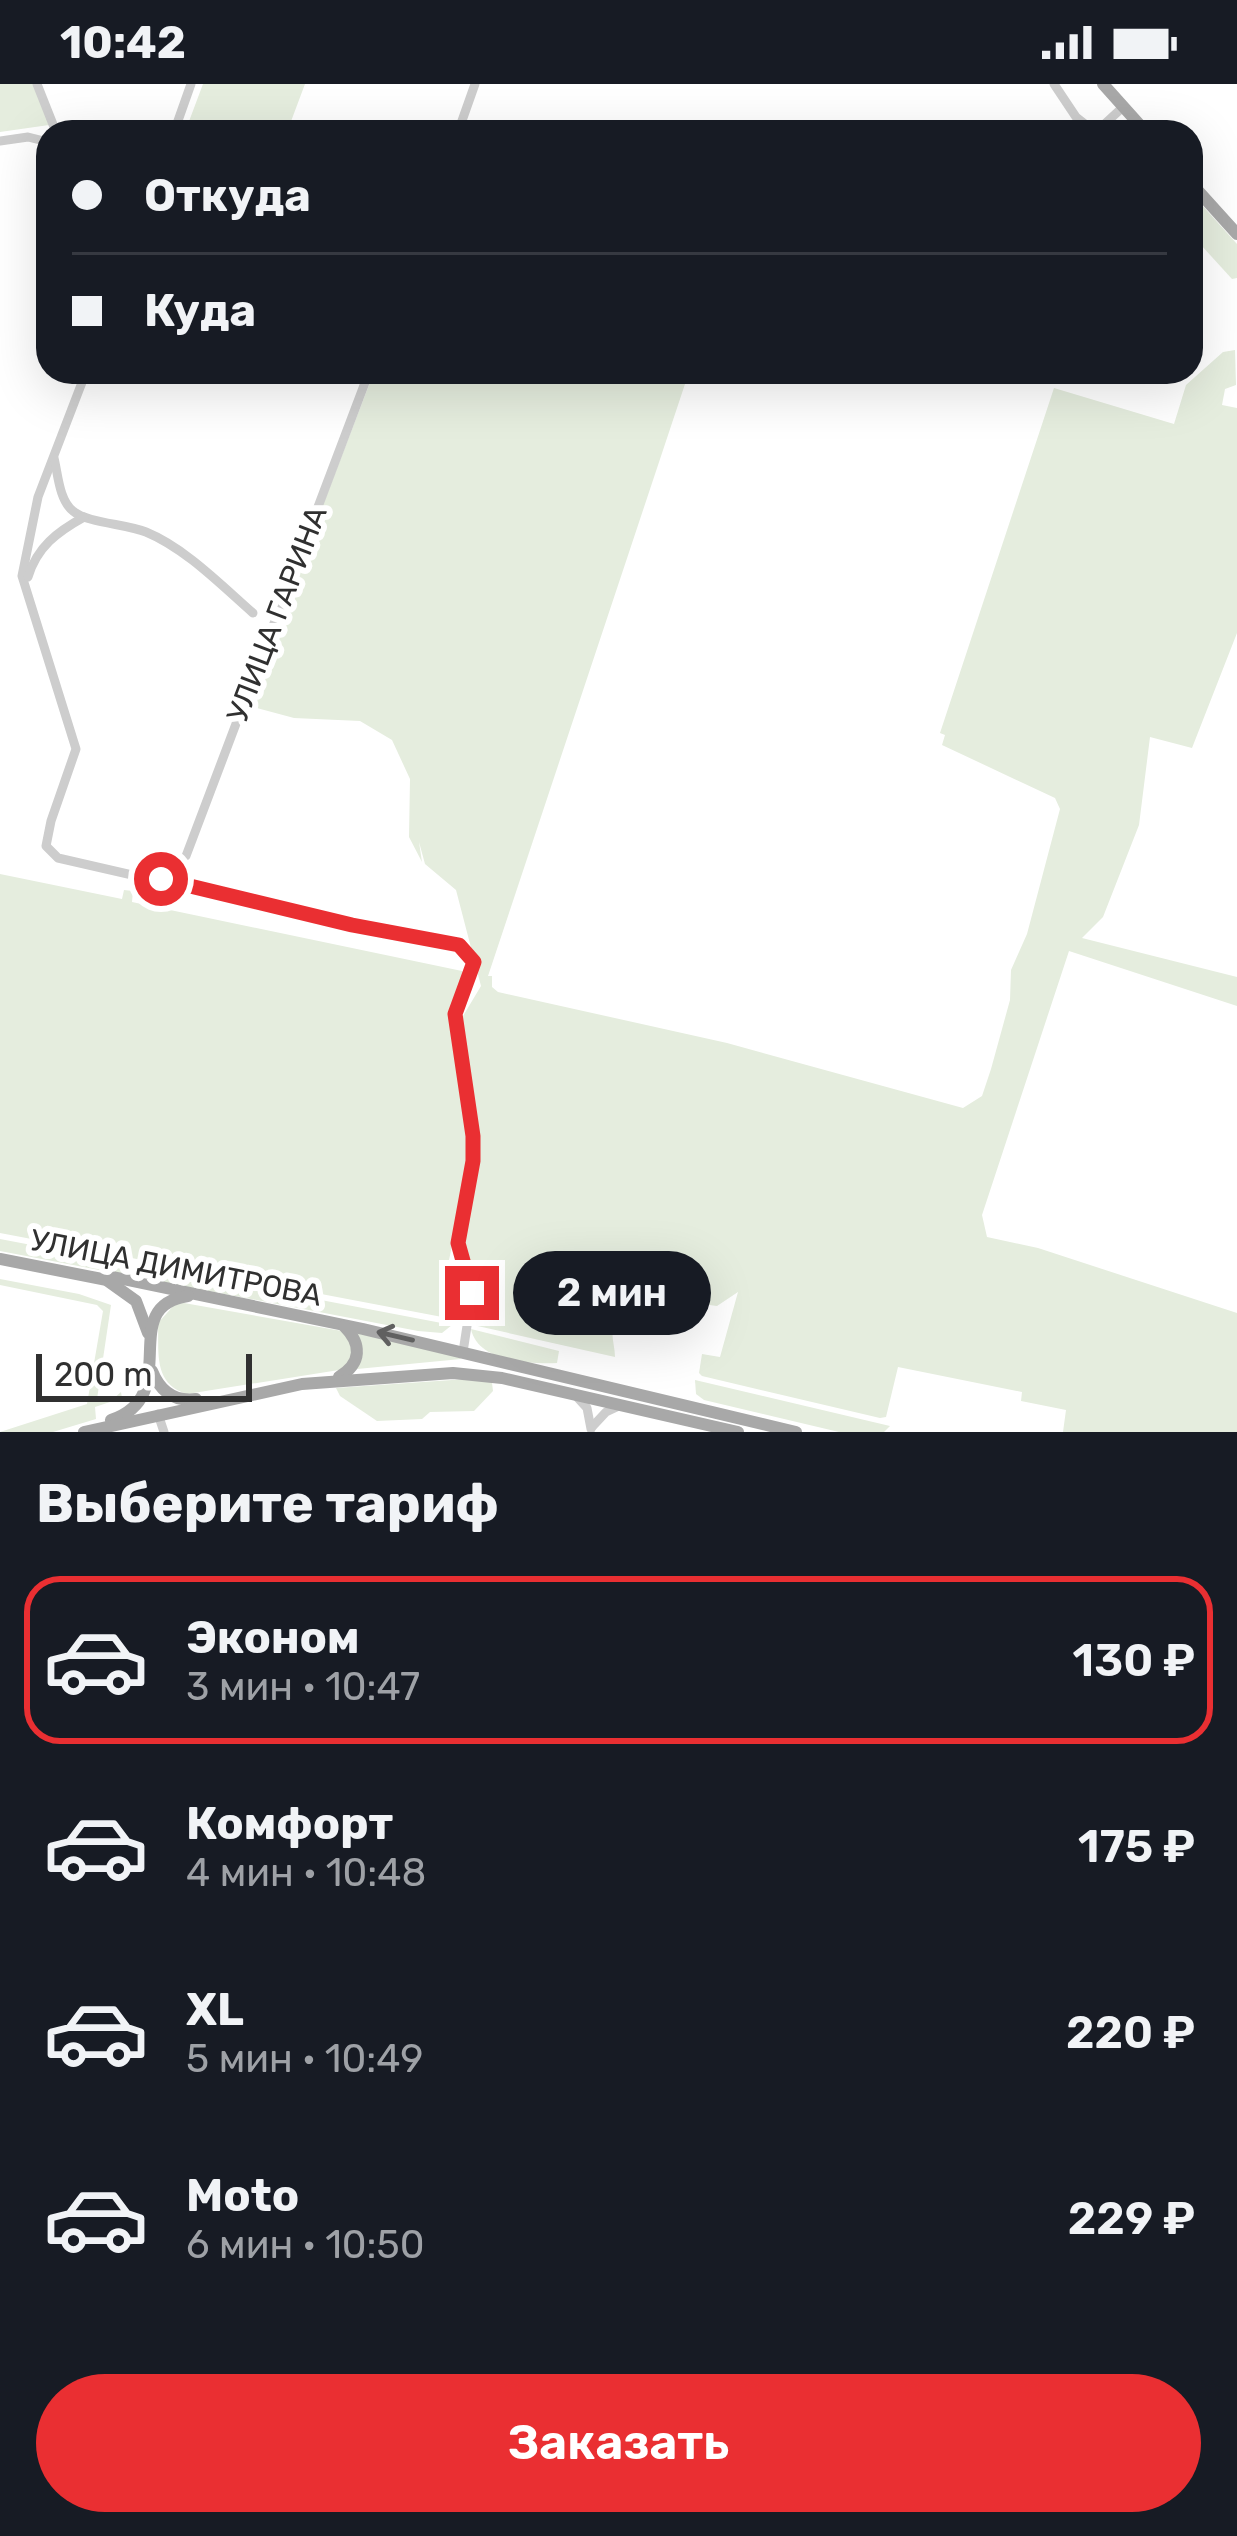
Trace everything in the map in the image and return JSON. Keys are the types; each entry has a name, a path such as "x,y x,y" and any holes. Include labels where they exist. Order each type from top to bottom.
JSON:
{"main road":[{"path":"1103,84 1135,120"},
{"path":"1203,196 1237,234"},
{"name":"УЛИЦА ДИМИТРОВА","path":"0,1259 134,1281 343,1325 796,1432"},
{"path":"107,1280 136,1301 161,1388 177,1399 221,1400"},
{"path":"149,1339 163,1304 195,1296"},
{"name":"УЛИЦА ДИМИТРОВА","path":"336,1378 352,1368 358,1353 343,1325"},
{"path":"86,1431 136,1407 145,1395 152,1369"},
{"path":"86,1431 336,1378 453,1373 519,1382 738,1432"}],"street":[{"path":"37,84 51,120"},
{"path":"178,120 191,84"},
{"path":"462,120 476,84"},
{"path":"1054,84 1080,120"},
{"path":"1109,120 1123,107"},
{"path":"0,141 36,139"},
{"path":"82,384 38,497 22,576 76,749 45,840 52,855 459,945 474,962 455,1014 473,1136 458,1243 473,1287 463,1352"},
{"name":"УЛИЦА ГАРИНА","path":"186,856 364,384"},
{"path":"54,458 65,502 84,518 129,526 162,539 253,613"},
{"path":"27,599 29,572 37,555 50,540 84,518"},
{"path":"553,1390 582,1401 589,1412 590,1430"},
{"path":"590,1430 602,1415 621,1405"},
{"path":"158,1414 164,1432"}],"green space":[{"path":"0,84 34,84 47,120 36,120 36,127 0,132"},
{"path":"203,84 305,84 292,120 190,120"},
{"path":"1203,206 1237,244 1237,278 1232,279 1203,247"},
{"path":"1235,350 1236,385 1225,389 1222,405 1237,408 1237,633 1192,748 1150,737 1139,825 1103,917 1082,938 1237,977 1237,1006 1069,951 982,1215 987,1237 1038,1248 1237,1313 1237,1432 1063,1432 1066,1410 1021,1401 1022,1392 898,1367 886,1417 880,1418 702,1376 702,1354 720,1357 738,1292 717,1306 634,1295 613,1328 615,1357 473,1325 476,1311 486,1302 497,1304 498,1299 478,1290 463,1242 478,1152 460,1031 463,1016 481,986 456,890 425,864 419,842 422,862 409,837 410,779 392,740 360,721 294,718 246,705 369,384 685,384 488,976 492,976 492,987 727,1043 963,1108 982,1096 991,1069 1010,1000 1011,970 1027,934 1060,809 1055,798 942,745 945,735 940,733 1054,388 1174,424 1186,385 1203,384 1203,370 1223,352"},
{"path":"0,874 122,899 124,890 133,891 132,902 462,971 466,977 453,1006 469,1162 447,1270 453,1286 466,1294 458,1320 0,1233"},
{"path":"0,1239 452,1325 442,1333 418,1331 0,1251"},
{"path":"0,1279 111,1305 97,1399 112,1400 121,1392 122,1398 95,1407 96,1419 53,1432 0,1432 87,1404 103,1311 97,1305 0,1285"},
{"path":"175,1304 342,1331 352,1343 351,1362 339,1370 187,1394 163,1375 158,1345 158,1323"},
{"path":"471,1329 559,1351 557,1363 494,1355 483,1348"},
{"path":"357,1331 461,1359 357,1369 363,1351"},
{"path":"481,1378 492,1383 493,1391 474,1411 430,1412 422,1419 377,1421 340,1396 336,1388"},
{"path":"695,1380 890,1426 884,1432 839,1432 704,1400 696,1394"}],"route":[{"path":"161,879 352,925 459,945 474,962 455,1014 473,1136 458,1243 472,1293"}]}
